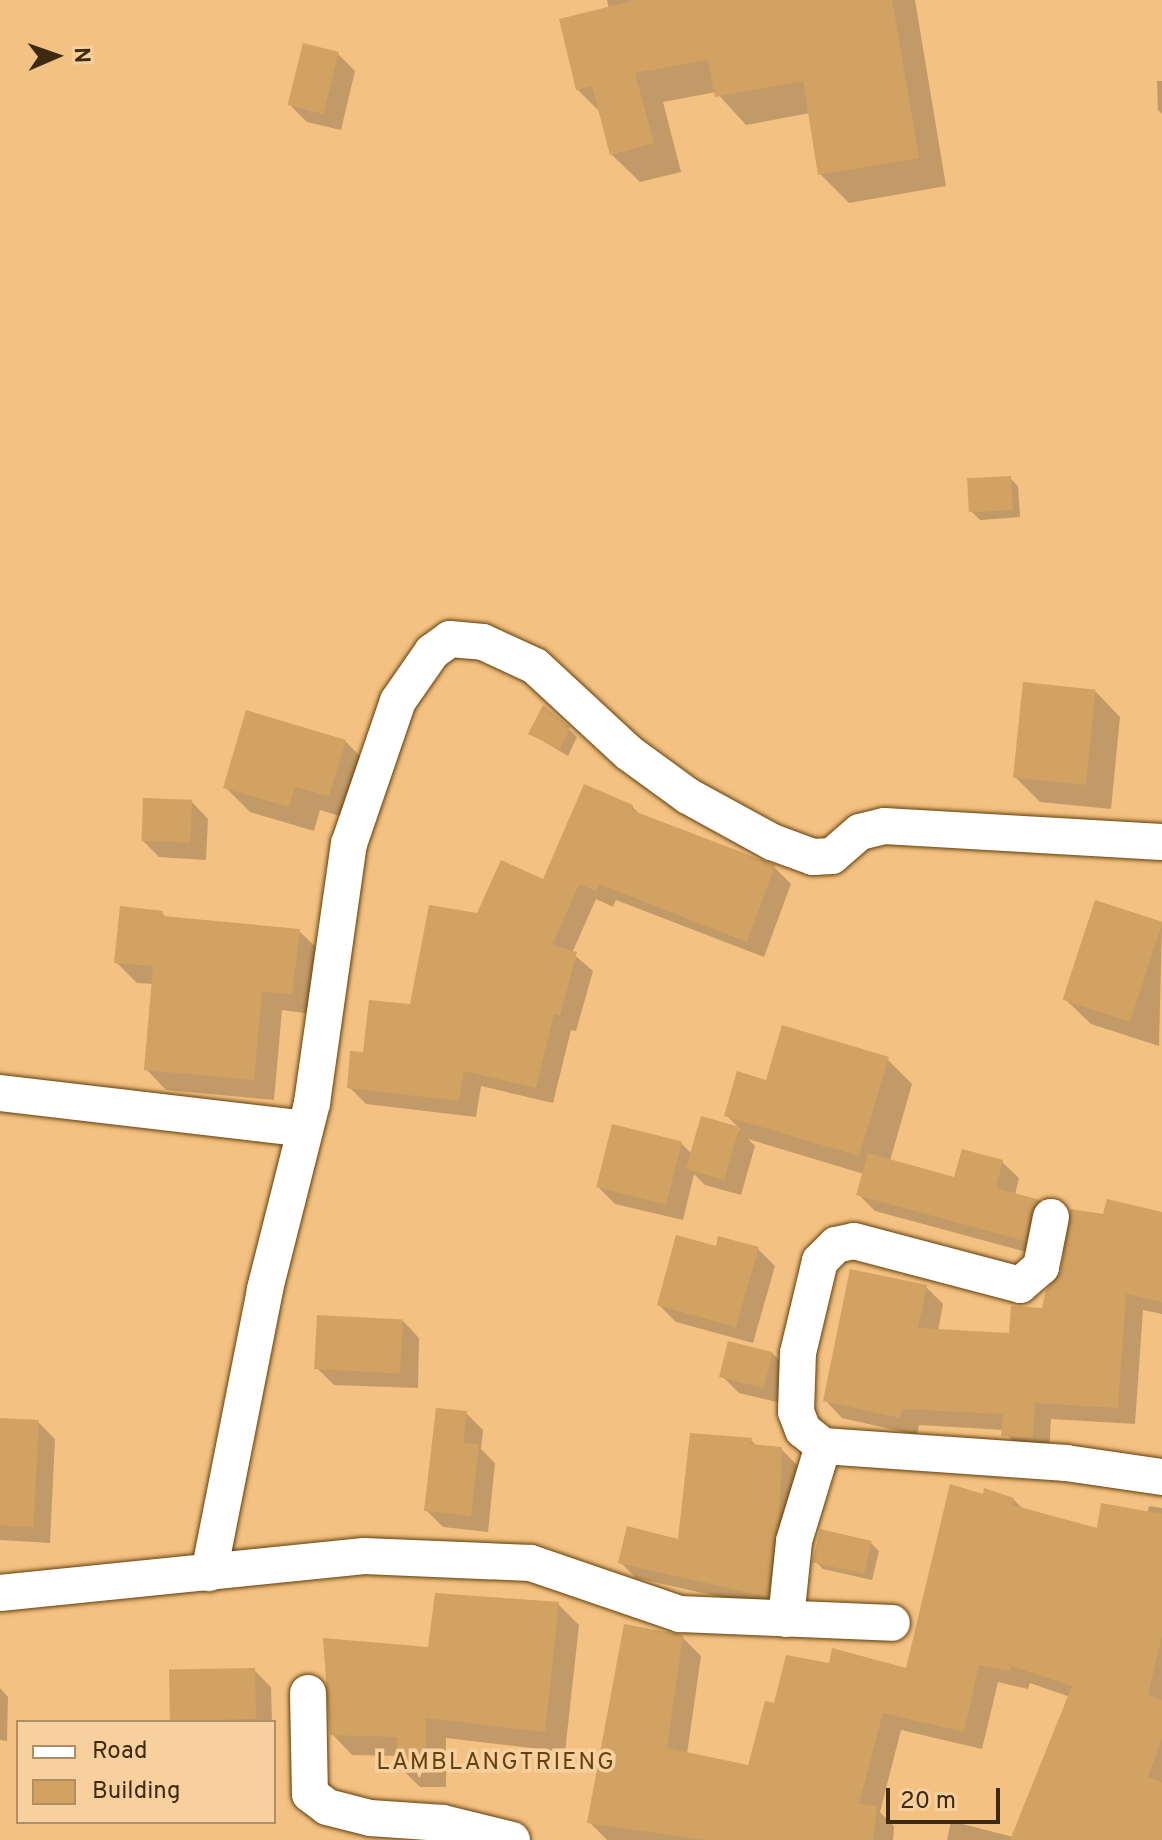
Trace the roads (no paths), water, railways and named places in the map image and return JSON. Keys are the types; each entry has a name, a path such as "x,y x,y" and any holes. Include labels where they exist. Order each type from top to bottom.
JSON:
{"street":[{"path":"209,1573 265,1289 305,1129 349,844 398,701 432,652 450,639 483,642 535,666 629,753 688,796 772,842 813,857 832,856 860,832 884,826 1162,842"},
{"path":"0,1093 305,1129"},
{"path":"1051,1217 1041,1267 1020,1285 854,1241 836,1245 820,1261 798,1353 796,1412 803,1430 823,1446 1066,1463 1162,1477"},
{"path":"786,1619 794,1541 823,1446"},
{"path":"0,1593 364,1556 531,1563 680,1614 892,1623"},
{"path":"308,1693 310,1794 327,1807 370,1818 443,1823 512,1840"}],"district":[{"name":"LAMBLANGTRIENG","path":"496,1764"}]}
